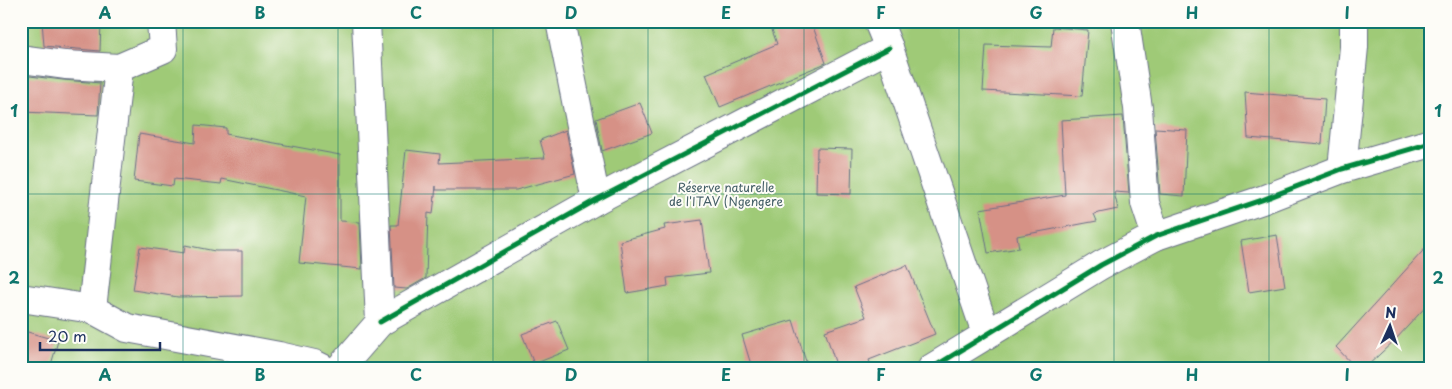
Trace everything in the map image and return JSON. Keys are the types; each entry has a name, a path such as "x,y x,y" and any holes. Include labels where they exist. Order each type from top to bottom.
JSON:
{"street":[{"path":"21,59 65,65 119,68 163,49 161,21"},
{"path":"366,21 380,322"},
{"path":"560,21 596,200"},
{"path":"878,21 889,48 986,333"},
{"path":"1125,21 1138,108 1145,203 1156,236"},
{"path":"1342,169 1354,47 1354,21"},
{"path":"340,368 380,322 596,200 889,48"},
{"path":"92,308 119,68"},
{"path":"932,368 986,333 1101,265 1156,236 1262,200 1342,169 1431,142"},
{"path":"21,298 92,308 127,328 309,366"}],"green space":[{"name":"Réserve naturelle de l'ITAV (Ngengere","path":"21,21 1431,21 1431,368 21,368"}],"building":[{"path":"42,21 101,22 100,51 44,46"},
{"path":"797,21 811,21 826,63 720,107 706,74 777,44 772,30"},
{"path":"1053,27 1088,30 1082,96 983,91 986,45 1051,47"},
{"path":"21,75 100,83 98,115 21,112"},
{"path":"1245,92 1325,99 1322,144 1248,138"},
{"path":"640,103 652,133 602,151 596,119"},
{"path":"1123,116 1129,193 1114,192 1118,209 1094,214 1097,221 1017,236 1019,248 988,253 980,209 1065,195 1061,120"},
{"path":"196,125 226,128 226,134 340,155 340,221 360,222 362,269 299,263 306,196 222,179 221,184 174,179 173,186 134,181 139,134 195,143"},
{"path":"1155,128 1187,130 1184,196 1160,194"},
{"path":"566,130 575,174 516,190 436,190 436,186 433,214 428,213 426,278 407,289 394,288 391,225 398,225 406,150 440,154 439,163 545,158 540,140"},
{"path":"817,148 852,149 851,194 816,193"},
{"path":"702,220 709,273 667,278 668,286 627,293 620,241 665,229 664,225"},
{"path":"1277,235 1285,286 1249,292 1241,241"},
{"path":"1431,242 1431,301 1396,339 1365,368 1356,368 1336,347"},
{"path":"185,245 215,251 242,251 242,296 178,297 133,290 140,247 184,253"},
{"path":"907,265 935,334 869,360 872,368 837,368 825,331 866,317 854,287"},
{"path":"793,320 808,368 752,368 742,335"},
{"path":"557,321 569,350 534,364 522,334"},
{"path":"21,330 58,341 50,368 21,368"}],"cycle path":[{"path":"380,322 596,200 889,48"},
{"path":"932,368 1101,265 1156,236 1262,200 1342,169 1431,143"}]}
